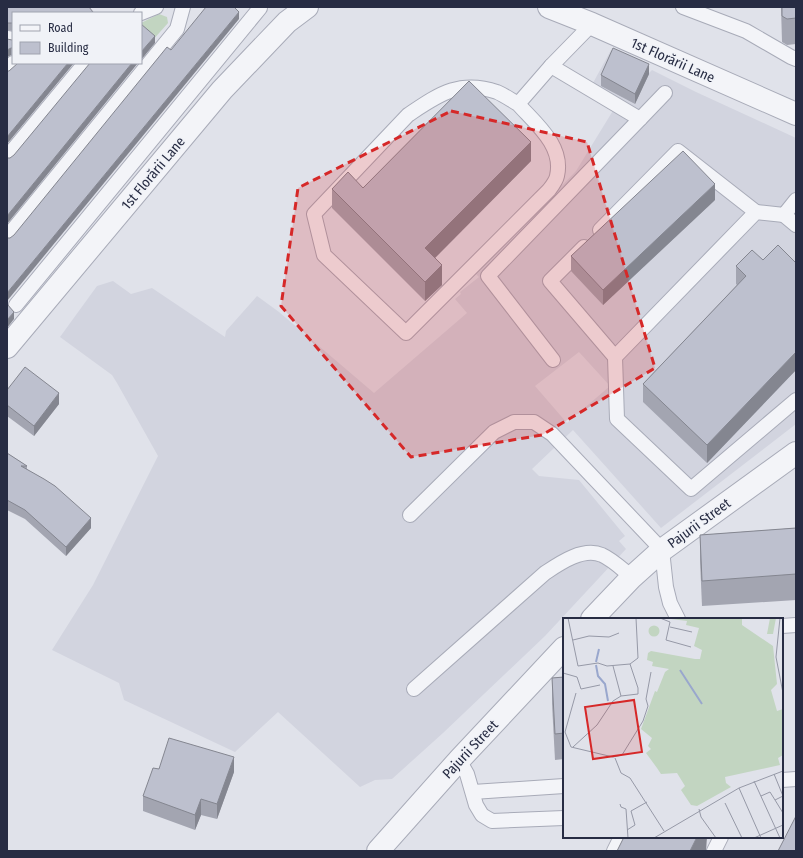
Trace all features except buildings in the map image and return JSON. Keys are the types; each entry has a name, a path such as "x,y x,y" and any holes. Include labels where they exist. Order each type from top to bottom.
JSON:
{"street":[{"name":"1st Florării Lane","path":"7,347 222,90 287,22 307,7"},
{"name":"1st Florării Lane","path":"549,7 592,24 796,114"},
{"name":"Pajurii Street","path":"593,618 632,577 662,550 796,453"},
{"name":"Pajurii Street","path":"378,851 459,760 563,649"}],"lane":[{"path":"142,13 156,7"},
{"path":"7,237 177,29 183,7"},
{"path":"16,305 260,8 259,7"},
{"path":"683,7 746,31 791,58 796,59"},
{"path":"518,104 551,66 592,24"},
{"path":"7,157 84,64"},
{"path":"551,66 640,119"},
{"path":"478,87 498,92 518,104 546,134 554,147 557,162 557,177 550,190 406,333 324,255 314,214 408,115 442,93 459,88 478,87"},
{"path":"553,360 488,276 666,93"},
{"path":"796,225 784,215 756,212 678,150 550,281 615,357 617,419 691,489 796,400"},
{"path":"784,215 796,200"},
{"path":"615,357 756,212"},
{"path":"410,515 494,432 514,422 534,422 552,434 662,550 666,587 670,603 678,618"},
{"path":"414,689 545,573 568,558 588,553 601,555 632,577"},
{"path":"783,626 796,625"},
{"path":"533,680 556,678"},
{"path":"459,760 467,774 476,805 482,815 492,821 563,818"},
{"path":"783,780 796,779"},
{"path":"473,792 563,786"},
{"path":"614,851 620,838"},
{"path":"714,851 720,838"}],"highlighted area":[{"path":"451,111 587,142 655,368 542,435 411,457 281,306 298,188"}],"shaded area":[{"path":"611,50 648,74 652,70 796,138 796,424 661,528 573,430 532,469 539,476 579,480 625,536 619,541 626,549 545,636 443,733 392,779 375,780 360,787 278,712 235,752 124,700 119,683 52,650 93,585 158,456 112,375 60,337 97,286 113,281 131,294 152,288 225,337 226,331 257,296 279,312 374,393 467,313 455,299 461,294 460,292 479,277 476,274 576,171 614,109 587,94","holes":["579,352 610,386 567,423 535,386"]}],"green space":[{"path":"159,14 167,17 168,23 152,41 142,32 142,22"}]}
